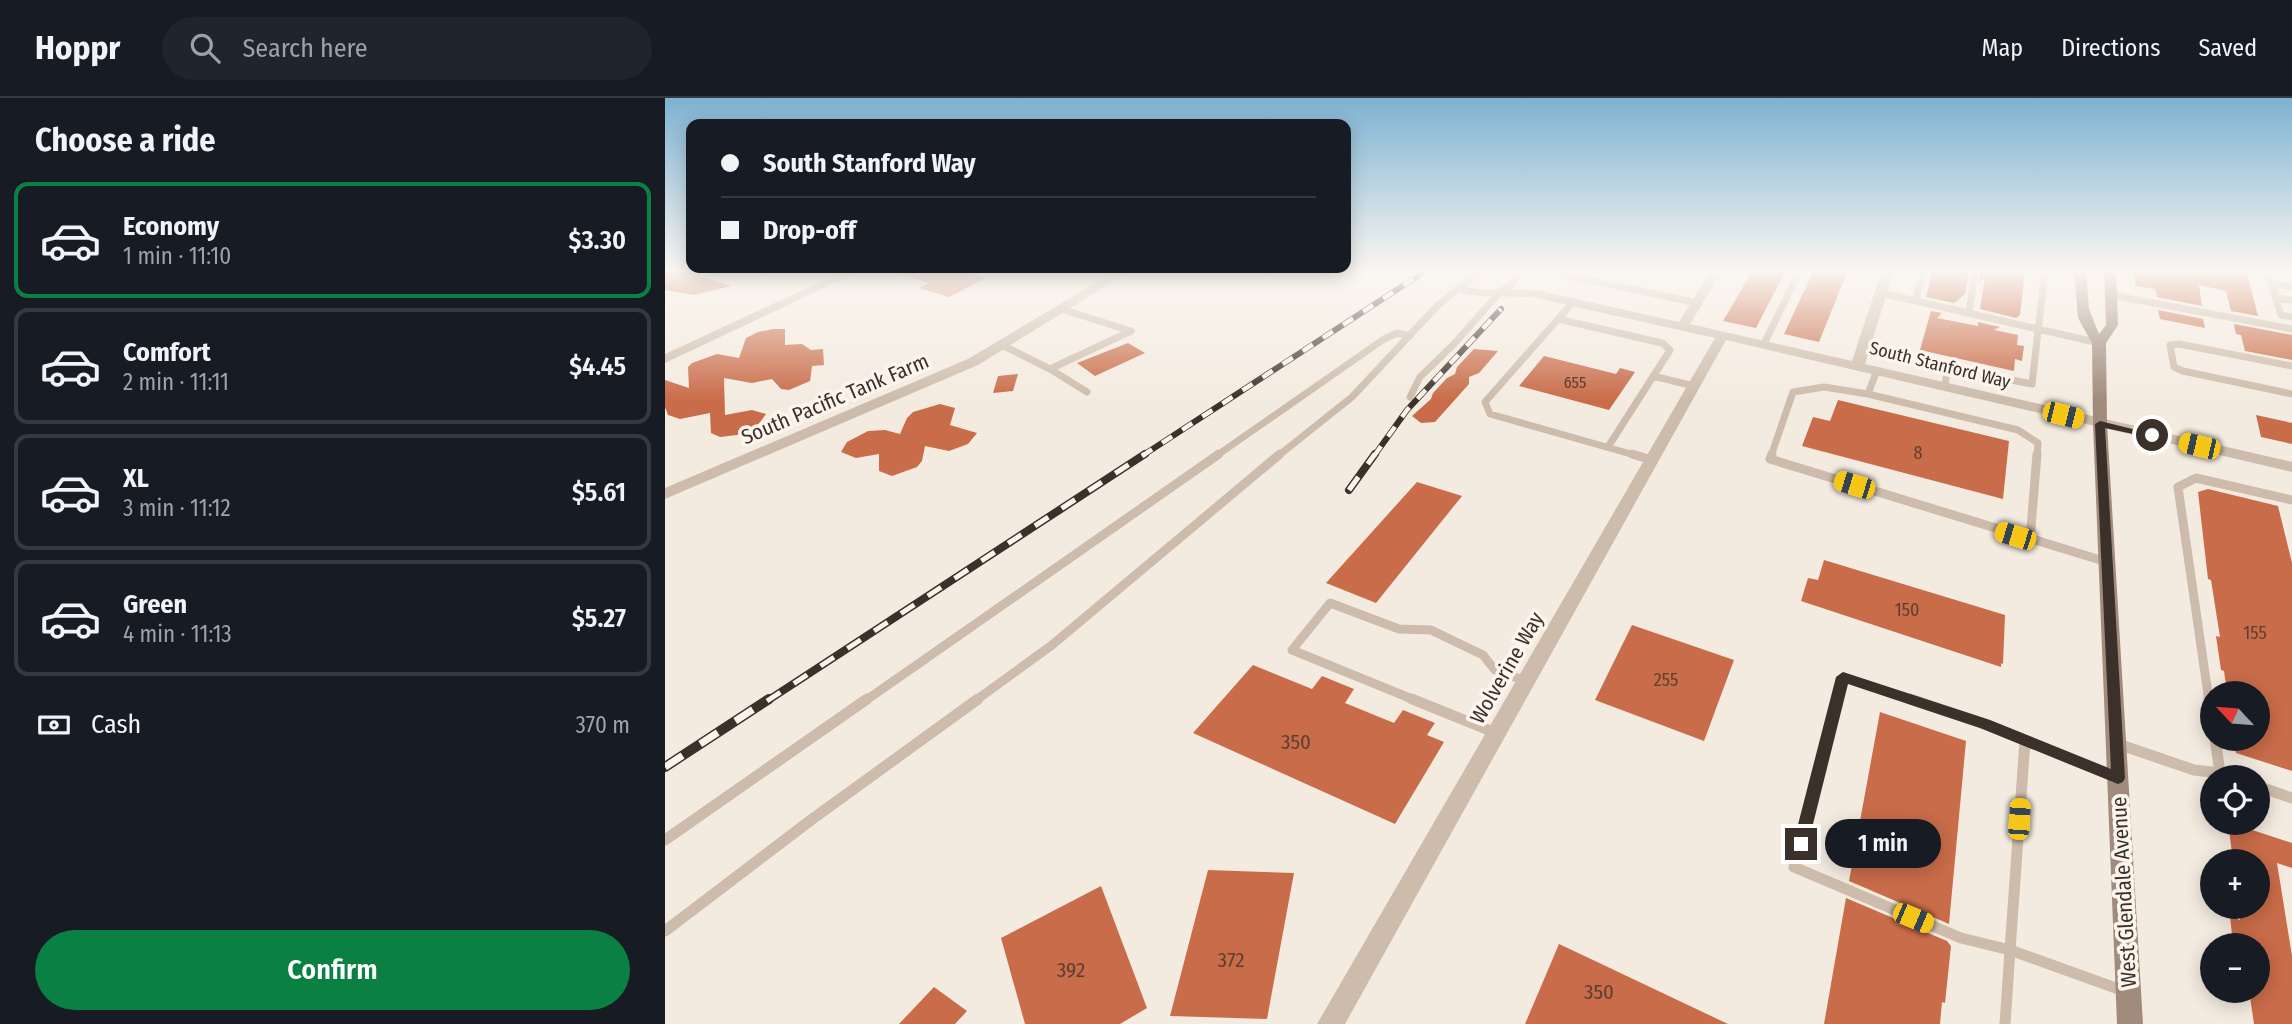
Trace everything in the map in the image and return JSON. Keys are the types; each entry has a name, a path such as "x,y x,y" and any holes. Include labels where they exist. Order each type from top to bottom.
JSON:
{"main road":[{"path":"2083,313 2088,331 2099,343 2112,325 2112,313"},
{"name":"West Glendale Avenue","path":"2099,343 2100,424 2130,1024"}],"street":[{"path":"665,359 763,313"},
{"name":"South Pacific Tank Farm","path":"665,494 970,364 1054,313"},
{"name":"South Stanford Way","path":"1624,313 1859,365 2100,424 2292,467"},
{"path":"1683,326 1691,313"},
{"path":"1859,365 1875,313"},
{"name":"Wolverine Way","path":"1330,1024 1723,335"}],"lane":[{"path":"1051,369 1131,331 1074,313"},
{"path":"665,931 811,820 1052,645 1179,541 1240,486 1352,397 1431,313"},
{"path":"1410,397 1420,377 1454,345 1482,313"},
{"path":"1562,313 1485,402 1490,414 1652,460"},
{"path":"1764,344 1779,313"},
{"path":"1970,313 2099,343"},
{"path":"1945,386 1947,370 1954,369 2032,384 2041,313"},
{"path":"2208,313 2292,329"},
{"path":"1558,318 1662,343 1670,349 1608,447"},
{"path":"665,840 1384,339 1397,333 1410,336"},
{"path":"2292,366 2179,344 2171,345 2173,367 2183,372 2292,394"},
{"path":"1002,345 1051,369 1087,392"},
{"path":"1868,394 1877,370"},
{"path":"1653,376 1694,386"},
{"path":"2031,540 2038,443 2018,430 1868,394 1824,387 1793,393 1770,459 2031,540 2107,562"},
{"path":"2206,681 2178,487 2196,478 2292,500"},
{"path":"1496,733 1292,650 1330,603 1399,629 1430,630 1483,654 1495,670 1526,681"},
{"path":"2118,778 1985,724 1843,677 1794,867 1961,938 2010,950 2129,993"},
{"path":"2005,1024 2025,741"},
{"path":"2116,743 2200,771"},
{"path":"2270,790 2292,798"}],"building":[{"path":"1728,313 1764,313 1756,328 1723,321"},
{"path":"1794,313 1831,313 1819,342 1784,334"},
{"path":"1930,313 1942,313 1937,318 1978,326 1978,322 2000,327 1994,330 2018,335 2017,345 2024,346 2022,361 2015,359 2014,371 1920,350"},
{"path":"1997,313 2020,313 2016,318"},
{"path":"2159,313 2203,319 2205,328 2160,319"},
{"path":"2234,324 2292,335 2292,360 2245,351 2241,335 2236,334"},
{"path":"773,329 785,329 785,345 802,344 811,350 823,349 824,365 812,366 810,381 789,390 781,389 772,379 752,383 724,378 725,415 752,410 766,414 758,425 737,435 720,437 711,433 710,413 680,419 668,415 665,407 665,380 689,388 688,367 692,363 717,354 739,358 746,338"},
{"path":"1128,343 1145,353 1095,376 1077,363"},
{"path":"1474,349 1498,351 1479,373 1469,377 1469,384 1435,422 1421,423 1412,416 1431,399 1447,378 1455,374 1457,367"},
{"path":"1544,356 1616,374 1620,368 1635,372 1609,410 1519,386"},
{"path":"1018,374 1013,391 993,393 998,376"},
{"path":"1838,400 2009,441 2003,499 1802,446 1813,417 1830,421"},
{"path":"940,404 955,408 950,425 977,433 968,444 949,451 925,446 922,461 917,467 892,476 879,471 879,454 856,458 841,452 847,442 868,431 885,430 900,434 907,418 913,412"},
{"path":"2256,415 2292,423 2292,444 2261,437"},
{"path":"1417,482 1462,496 1376,603 1326,583"},
{"path":"2208,489 2278,506 2292,563 2292,771 2236,753 2270,751 2270,681 2225,681 2224,671 2221,670 2216,636 2220,637 2211,580 2208,579 2198,492"},
{"path":"1824,560 2005,615 2003,664 2001,663 2001,667 1801,601 1808,578 1818,580"},
{"path":"1632,625 1734,660 1704,741 1595,700"},
{"path":"1253,665 1312,689 1322,676 1354,689 1345,703 1394,723 1403,710 1435,723 1427,735 1444,742 1395,824 1193,733"},
{"path":"1880,712 1966,741 1949,924 1849,881"},
{"path":"2230,835 2268,835 2292,843 2292,868 2277,863 2292,956 2292,1024 2254,1024 2251,1003 2270,1003 2270,933 2232,933 2230,919 2270,919 2270,849 2231,849"},
{"path":"1208,870 1294,873 1267,1019 1170,1016"},
{"path":"1101,886 1147,1008 1120,1024 1025,1024 1001,938"},
{"path":"1846,898 1947,941 1951,946 1940,1024 1824,1024"},
{"path":"1559,944 1593,960 1728,1024 1525,1024"},
{"path":"934,987 967,1011 955,1024 899,1024"}],"railway":[{"path":"1142,456 1361,313"},
{"path":"1374,456 1407,410 1497,313"},
{"path":"767,701 1145,454"},
{"path":"1349,490 1375,454"},
{"path":"665,767 769,699"}],"route":[{"path":"1801,844 1843,677 1985,724 2118,778 2100,424 2152,435"}]}
